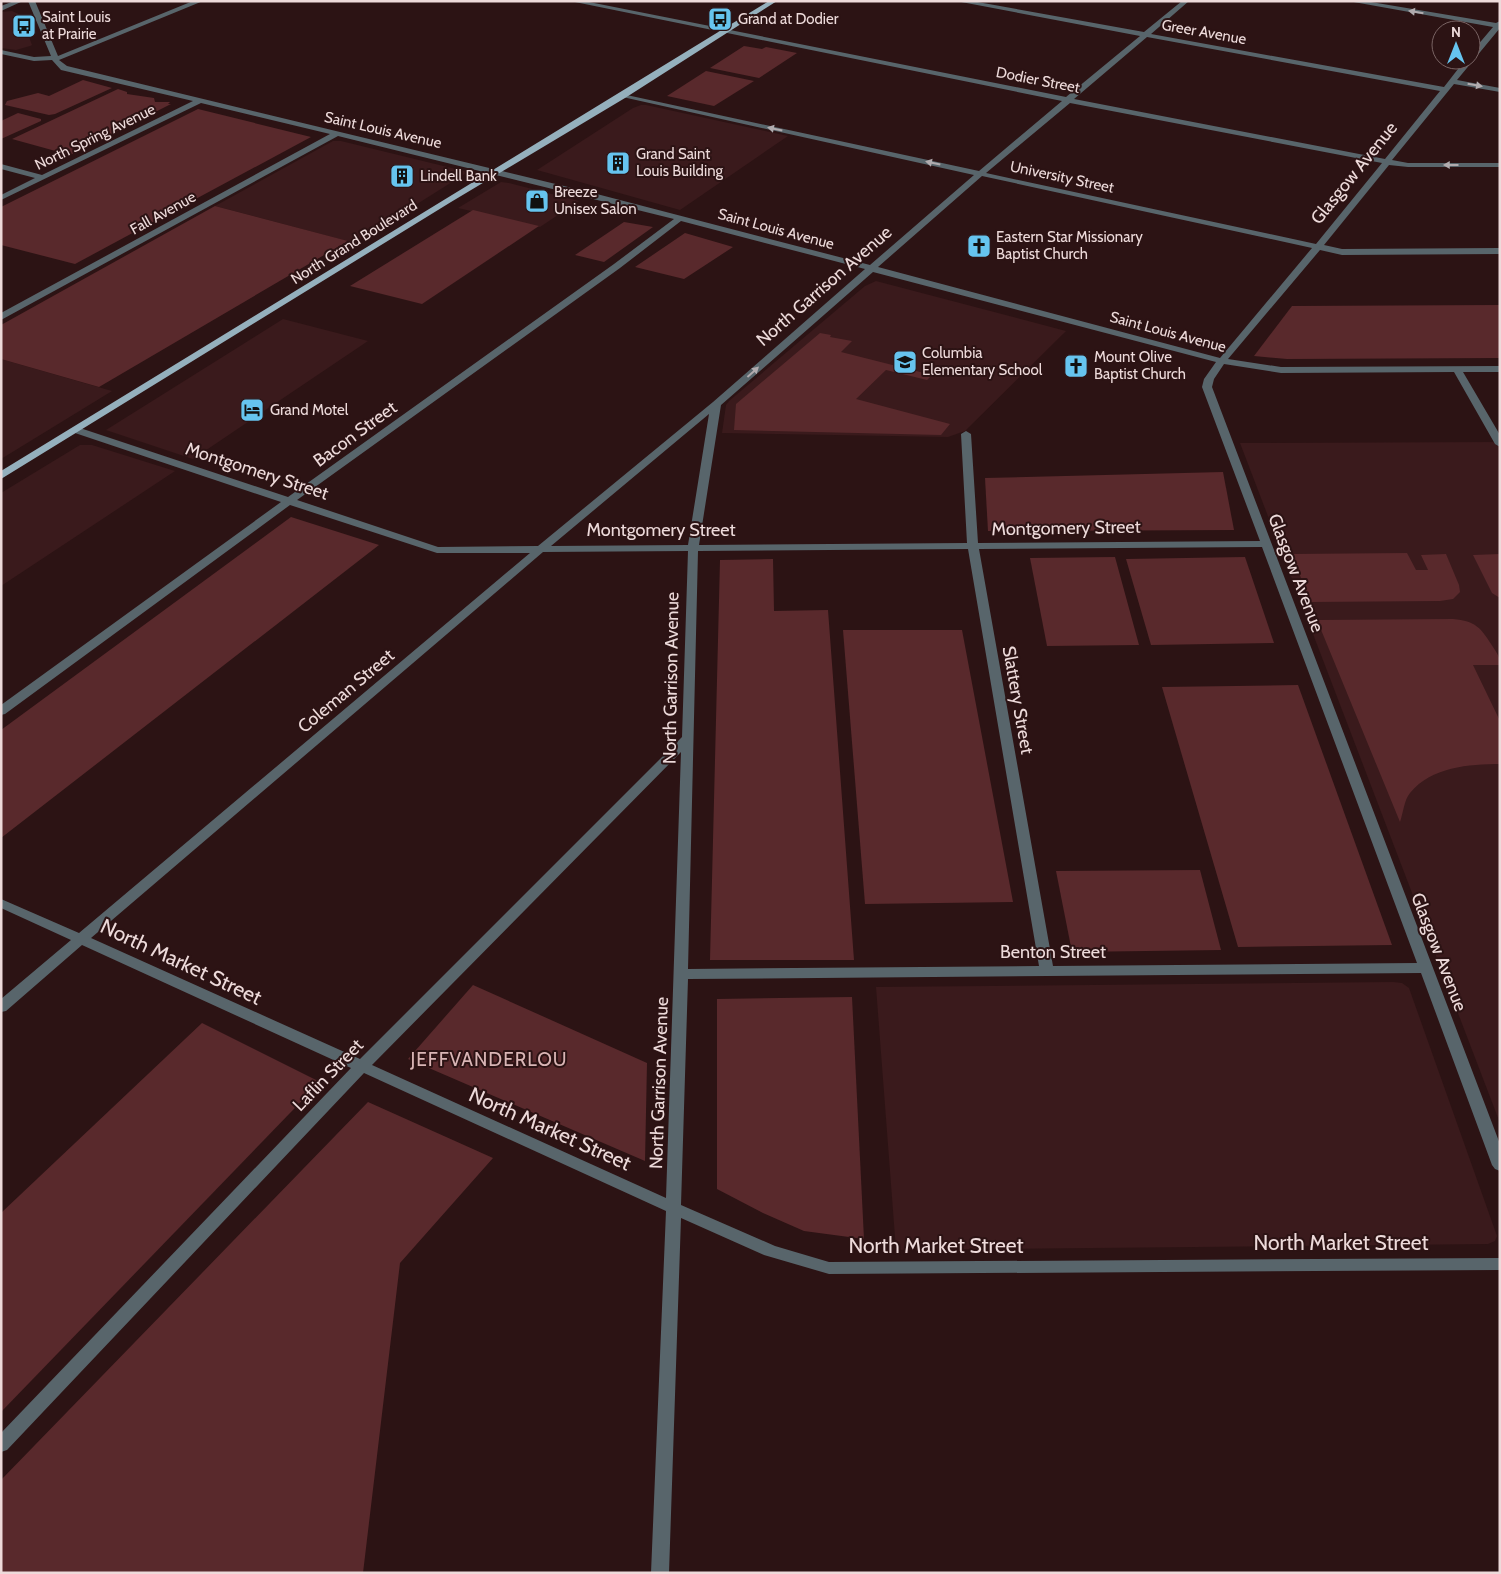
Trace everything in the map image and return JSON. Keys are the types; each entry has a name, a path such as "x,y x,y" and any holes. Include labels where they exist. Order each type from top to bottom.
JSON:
{"main road":[{"name":"North Grand Boulevard","path":"1,476 774,1"}],"street":[{"path":"1,9 20,1"},
{"path":"31,1 55,59 77,53 200,1"},
{"name":"Dodier Street","path":"573,1 1388,162 1408,165 1500,164"},
{"name":"Greer Avenue","path":"959,1 1444,89"},
{"name":"North Garrison Avenue","path":"660,1573 674,1208 693,548 716,404 981,173 1186,1"},
{"path":"1351,1 1499,25"},
{"name":"Glasgow Avenue","path":"1481,46 1499,25"},
{"name":"Saint Louis Avenue","path":"1,52 34,60 55,59 58,65 64,68 497,171 1222,361 1280,370 1500,369"},
{"name":"Glasgow Avenue","path":"1460,70 1388,162 1222,361 1209,379 1207,387 1500,1165"},
{"path":"1451,81 1500,90"},
{"name":"University Street","path":"622,96 1342,252 1500,251"},
{"name":"North Spring Avenue","path":"1,198 201,100"},
{"name":"Fall Avenue","path":"1,317 338,133"},
{"path":"1,166 44,178"},
{"name":"Bacon Street","path":"1,711 290,500 609,272 680,218"},
{"path":"1457,369 1500,444"},
{"name":"Coleman Street","path":"1,1007 542,548 716,404"},
{"name":"Montgomery Street","path":"76,430 437,550 1265,544"},
{"name":"Slattery Street","path":"966,434 973,547 1047,971"},
{"name":"Laflin Street","path":"1,1445 361,1068 688,738"},
{"name":"North Market Street","path":"1,903 361,1068 777,1254 803,1263 829,1268 1500,1264"},
{"name":"Benton Street","path":"681,974 1425,968"}],"shaded area":[{"path":"12,11 21,15 32,45 16,50 1,48 1,12"},
{"path":"744,46 762,49 766,47 797,53 759,78 710,68"},
{"path":"706,71 754,81 714,106 667,96"},
{"path":"83,80 112,88 49,115 5,105 7,101 38,93 49,96"},
{"path":"118,89 127,92 127,94 154,98 155,102 170,102 168,104 171,104 70,155 12,139"},
{"path":"641,105 788,136 680,210 537,170 633,108"},
{"path":"198,109 311,137 75,264 1,245 1,207"},
{"path":"18,113 41,119 41,121 1,139 1,121"},
{"path":"333,141 341,141 468,172 355,243 215,206"},
{"path":"501,182 579,201 540,227 458,208"},
{"path":"215,206 348,241 99,387 1,359 1,325"},
{"path":"473,210 539,226 422,304 350,286"},
{"path":"624,222 653,227 604,262 575,255"},
{"path":"685,233 733,247 684,279 635,267"},
{"name":"Columbia Elementary School","path":"876,281 1066,331 965,431 948,437 722,433 726,405 729,401 865,286"},
{"path":"1500,305 1500,358 1287,359 1254,356 1292,306"},
{"path":"283,319 368,341 193,459 106,430"},
{"path":"820,333 852,341 841,352 932,375 927,380 886,370 856,399 950,424 941,435 734,430 736,404"},
{"path":"1,359 112,391 1,459"},
{"path":"1500,442 1500,1123 1240,443"},
{"path":"80,445 92,445 175,471 1,586 1,493"},
{"path":"1223,472 1234,530 988,531 985,478"},
{"path":"291,517 379,545 1,838 1,730"},
{"path":"1407,553 1416,570 1428,570 1421,555 1446,554 1460,592 1453,599 1440,601 1310,602 1292,554"},
{"path":"1500,554 1500,598 1492,593 1473,555"},
{"path":"1115,557 1139,645 1047,646 1030,558"},
{"path":"1245,557 1274,643 1151,645 1126,559"},
{"path":"773,559 774,611 828,610 854,960 710,960 720,560"},
{"path":"1453,619 1473,624 1481,630 1499,657 1500,665 1473,665 1500,721 1500,764 1463,766 1440,772 1429,778 1419,784 1408,796 1400,822 1317,620"},
{"path":"843,630 962,630 1013,902 865,904"},
{"path":"1298,685 1392,945 1238,947 1162,687"},
{"path":"1200,870 1221,950 1072,952 1056,871"},
{"path":"1402,983 1409,988 1497,1236 1495,1241 1488,1244 896,1250 876,987"},
{"path":"473,985 647,1063 645,1161 408,1059"},
{"path":"852,997 864,1239 804,1231 763,1213 717,1189 717,999"},
{"path":"202,1023 320,1082 1,1412 1,1213"},
{"path":"368,1102 493,1158 400,1263 363,1573 1,1573 1,1480"}],"place":[{"name":"Grand at Dodier","path":"720,19"},
{"name":"Saint Louis at Prairie","path":"24,26"},
{"name":"Grand Saint Louis Building","path":"618,163"},
{"name":"Lindell Bank","path":"402,176"},
{"name":"Breeze Unisex Salon","path":"537,201"},
{"name":"Eastern Star Missionary Baptist Church","path":"979,246"},
{"name":"Columbia Elementary School","path":"905,362"},
{"name":"Mount Olive Baptist Church","path":"1076,366"},
{"name":"Grand Motel","path":"252,410"}],"district":[{"name":"JEFFVANDERLOU","path":"489,1059"}]}
